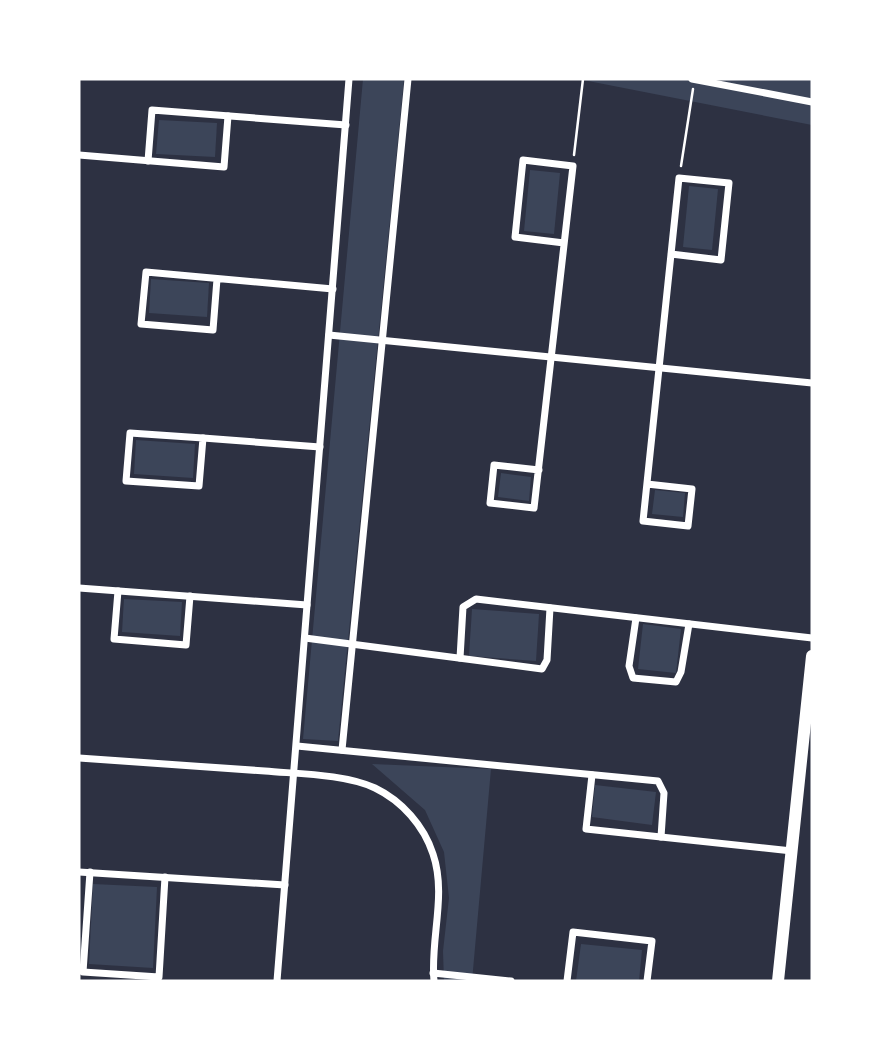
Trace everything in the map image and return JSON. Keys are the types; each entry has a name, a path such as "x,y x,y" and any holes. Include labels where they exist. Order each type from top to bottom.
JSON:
{"street":[{"path":"277,981 349,79"},
{"path":"342,750 408,79"},
{"path":"693,79 812,102"},
{"path":"148,161 152,110 346,125"},
{"path":"79,155 224,167 228,116"},
{"path":"539,470 494,465 490,503 534,508 539,470 573,166 523,160 514,237 564,243"},
{"path":"647,484 692,489 688,526 643,522 659,368 671,254 679,178 729,183 721,260 671,254"},
{"path":"217,279 213,330 141,324 146,272 333,289"},
{"path":"329,335 812,383"},
{"path":"202,438 199,486 126,481 130,433 202,438 320,447"},
{"path":"79,588 307,605"},
{"path":"118,591 114,639 186,645 190,596"},
{"path":"460,658 463,607 476,599 812,638"},
{"path":"305,638 542,668 547,660 550,608"},
{"path":"636,618 629,666 633,678 676,682 681,672 689,624"},
{"path":"778,981 807,747 812,656"},
{"path":"297,746 658,781 664,793 661,837"},
{"path":"79,758 349,779 375,788 400,804 419,826 433,853 439,882 433,977 511,981"},
{"path":"592,775 586,830 792,851"},
{"path":"79,872 285,885"},
{"path":"90,872 83,972 96,973 159,977 165,877"},
{"path":"567,981 573,932 652,941 647,981"}],"path":[{"path":"573,166 583,79"},
{"path":"679,178 693,79"}],"shaded area":[{"path":"363,79 404,79 338,741 303,739"},
{"path":"578,79 812,79 812,125"},
{"path":"159,120 217,123 215,157 156,154"},
{"path":"530,170 560,173 554,234 524,231"},
{"path":"689,186 718,189 712,250 683,247"},
{"path":"151,279 209,283 207,317 149,313"},
{"path":"136,440 195,444 193,478 134,474"},
{"path":"501,473 531,477 529,501 498,497"},
{"path":"655,490 685,493 683,517 652,514"},
{"path":"124,599 182,602 180,636 122,632"},
{"path":"472,609 539,614 536,661 469,656"},
{"path":"643,624 681,629 676,673 638,669"},
{"path":"372,764 491,769 472,981 444,981 443,951 449,898 444,852 425,810"},
{"path":"595,785 656,792 652,825 592,817"},
{"path":"93,884 157,887 153,968 89,964"},
{"path":"581,944 642,950 639,981 576,981"}]}
